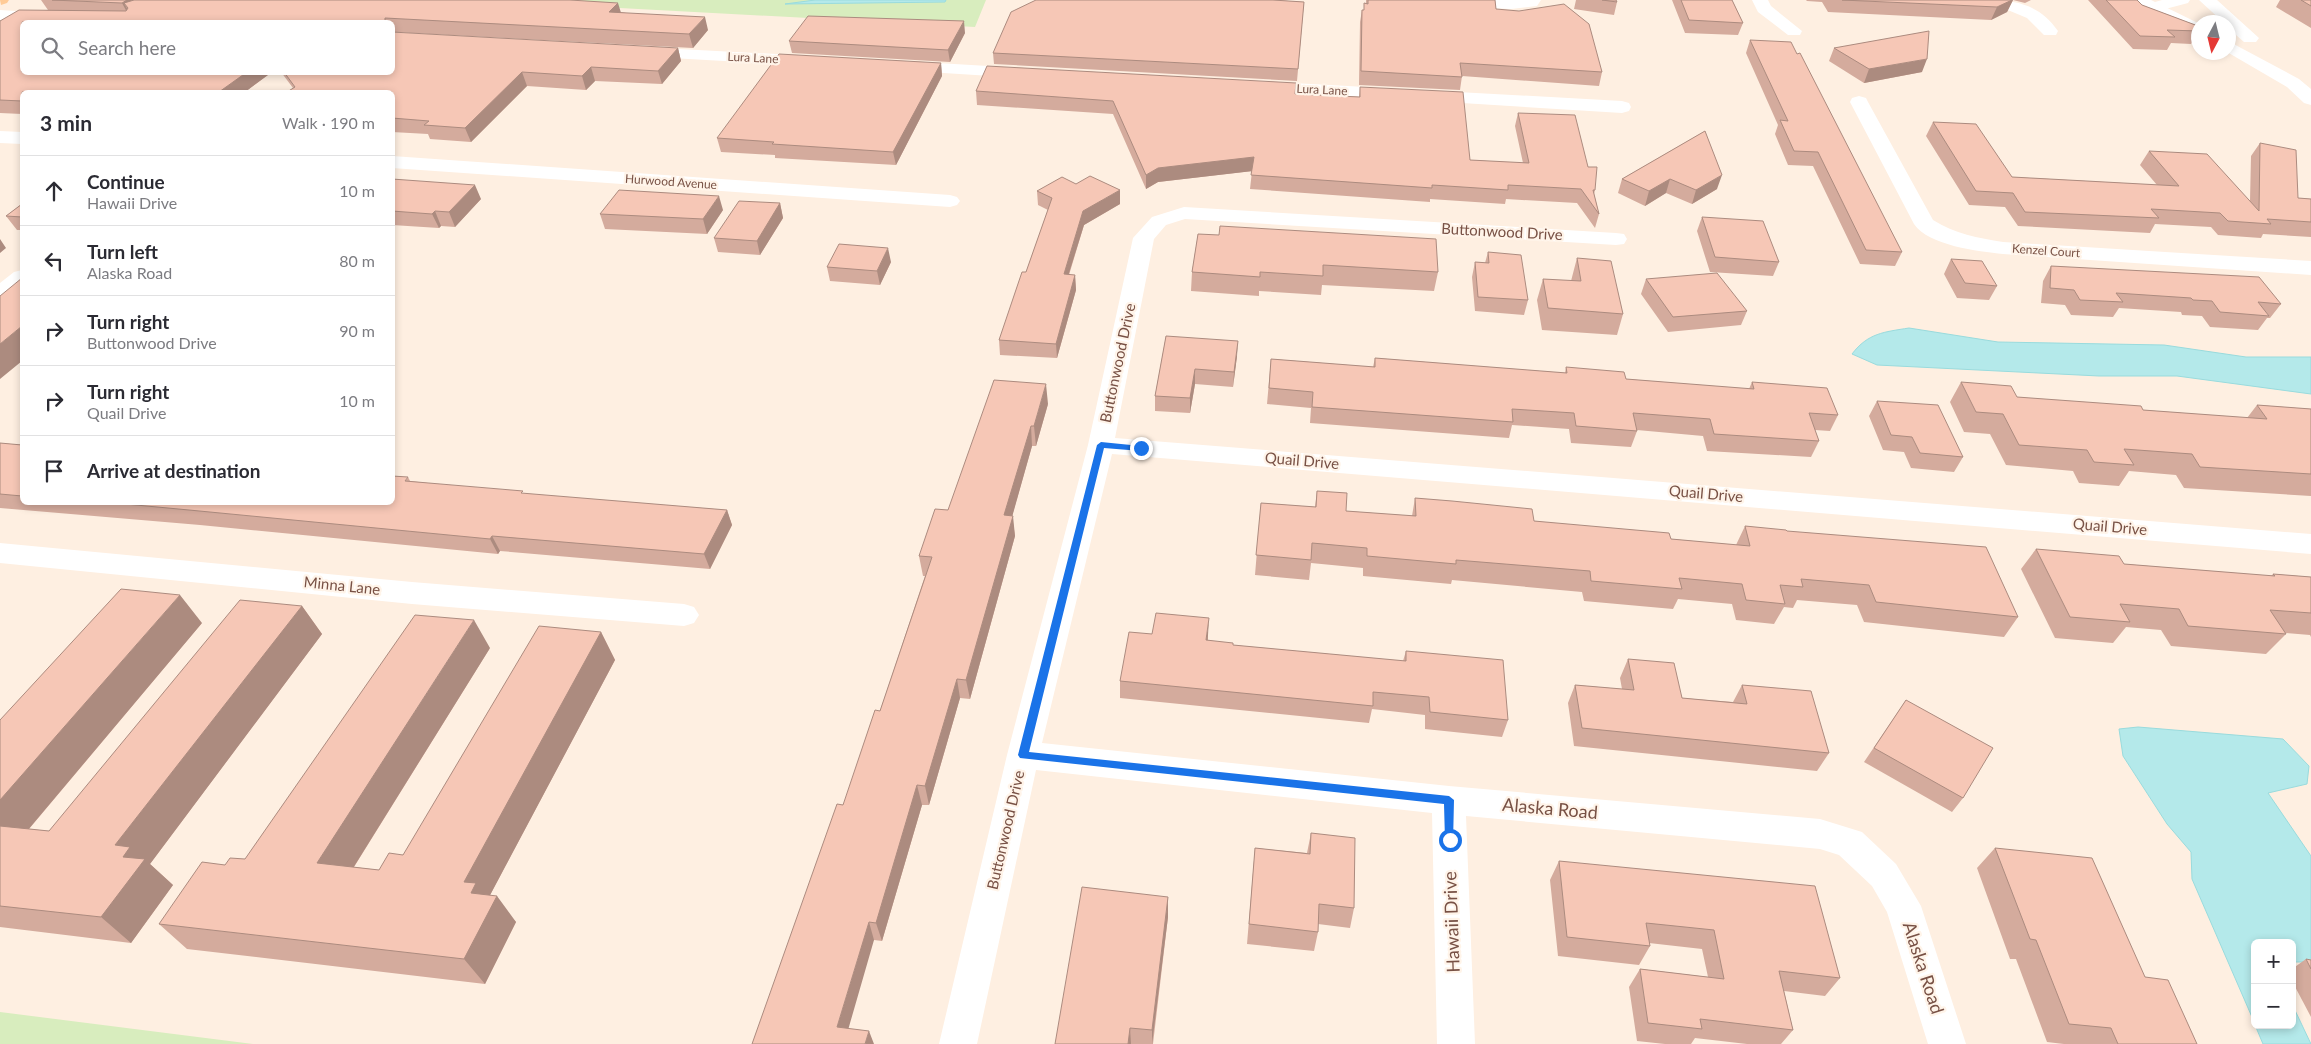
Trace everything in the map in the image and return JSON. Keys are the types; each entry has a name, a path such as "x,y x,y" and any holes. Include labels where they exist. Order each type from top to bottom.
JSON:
{"street":[{"path":"1421,0 1511,4 1532,1"},
{"path":"1760,0 1764,9 1794,31"},
{"path":"1997,0 2032,12 2042,20 2050,31"},
{"path":"2138,0 2191,26"},
{"path":"2154,7 2182,0"},
{"path":"2204,0 2250,38"},
{"path":"0,15 61,19"},
{"name":"Lura Lane","path":"620,50 829,62"},
{"path":"2236,51 2293,83 2311,99"},
{"path":"888,66 1037,74"},
{"name":"Lura Lane","path":"1245,86 1622,107"},
{"name":"Kenzel Court","path":"1859,102 1925,224 1939,234 1961,242 2003,248 2311,268"},
{"path":"0,136 20,138"},
{"name":"Hurwood Avenue","path":"395,162 950,201"},
{"name":"Buttonwood Drive","path":"958,1044 1023,755 1101,445 1144,238 1159,221 1184,213 1616,239"},
{"path":"0,294 20,279"},
{"name":"Quail Drive","path":"1101,445 2311,544"},
{"name":"Minna Lane","path":"0,553 402,592 684,615"},
{"name":"Alaska Road","path":"1023,755 1449,800 1820,834 1850,843 1884,875 1903,906 1947,1044"},
{"name":"Hawaii Drive","path":"1449,800 1456,1044"}],"green space":[{"path":"470,0 986,0 975,27"},
{"path":"0,1012 253,1044 0,1044"}],"water":[{"path":"815,0 946,0 945,2 785,4"},
{"path":"1909,328 1998,342 2164,345 2246,357 2311,357 2311,394 2177,376 2099,376 1877,365 1852,354 1870,338 1884,332"},
{"path":"2138,727 2283,739 2309,766 2307,784 2268,793 2311,856 2311,962 2296,962 2296,939 2251,939 2251,1015 2192,879 2191,852 2167,824 2123,756 2119,729"},
{"path":"2296,1012 2311,1044 2263,1044 2257,1029 2296,1029"}],"building":[{"path":"52,0 127,0 122,3"},
{"path":"134,0 570,0 618,3 609,12 705,17 689,34 385,18 385,20 20,20 20,75 243,75 222,90 20,90 20,101 0,100 0,21 19,10 126,11 128,8 124,3"},
{"path":"1036,0 1273,0 1304,2 1298,69 993,53 1011,12"},
{"path":"1368,0 1495,0 1496,9 1519,11 1564,4 1589,24 1602,72 1460,63 1462,77 1361,71 1362,10 1364,10 1364,3 1368,4"},
{"path":"1681,0 1732,0 1743,23 1689,20"},
{"path":"1842,0 2012,0 1997,7"},
{"path":"2106,0 2137,0 2142,5 2191,23 2191,31 2167,30 2175,37 2140,36"},
{"path":"2301,0 2311,0 2311,6"},
{"path":"808,16 964,21 948,50 789,41"},
{"path":"1929,31 1927,59 1869,69 1834,48"},
{"path":"395,32 678,48 658,71 591,67 582,76 522,72 465,128 424,125 429,121 395,118 395,90 290,90 295,87 286,75 395,75"},
{"path":"1750,40 1791,42 1797,54 1800,53 1902,252 1866,250 1818,152 1794,151 1780,120 1788,121"},
{"path":"779,54 941,63 893,152 772,144 774,142 717,138"},
{"path":"987,66 1296,83 1295,94 1360,97 1360,87 1463,92 1470,160 1529,163 1518,113 1575,115 1588,167 1597,167 1595,190 1593,190 1599,214 1581,189 1508,185 1508,190 1432,185 1432,188 1251,175 1254,157 1158,168 1146,175 1113,101 976,91"},
{"path":"1933,122 1976,124 2012,177 2179,186 2149,151 2207,154 2259,211 2260,143 2296,150 2298,198 2311,199 2311,222 2267,219 2271,224 2228,221 2220,213 2151,209 2159,218 2025,212 2013,193 1976,191"},
{"path":"1705,131 1722,175 1696,190 1670,179 1649,191 1622,179"},
{"path":"1090,176 1120,190 1083,211 1064,274 1075,275 1056,344 999,340 1022,272 1026,272 1052,198 1037,191 1062,177 1076,184"},
{"path":"395,179 475,185 449,212 435,211 432,214 395,211"},
{"path":"619,190 719,196 703,219 600,214"},
{"path":"739,201 780,203 757,241 714,238"},
{"path":"20,206 20,217 6,216"},
{"path":"1702,217 1763,221 1779,262 1715,257"},
{"path":"1220,226 1436,239 1438,272 1323,265 1323,276 1260,272 1260,277 1192,272 1198,234 1219,235"},
{"path":"839,244 888,248 877,271 827,267"},
{"path":"1488,252 1521,255 1528,300 1478,297 1475,262 1489,263"},
{"path":"1577,258 1611,261 1623,314 1548,308 1543,279 1581,281"},
{"path":"1951,259 1982,261 1997,286 1965,283"},
{"path":"2051,266 2259,277 2281,304 2258,302 2269,316 2220,312 2212,301 2193,300 2191,298 2116,293 2123,302 2080,300 2074,290 2050,288"},
{"path":"1717,273 1747,311 1673,317 1646,279"},
{"path":"20,280 20,328 0,344 0,296"},
{"path":"1166,336 1238,341 1234,372 1195,369 1190,398 1155,396"},
{"path":"1375,358 1567,373 1566,367 1624,372 1626,379 1754,389 1752,382 1827,388 1838,415 1809,413 1819,441 1714,434 1710,419 1633,413 1637,431 1576,426 1574,413 1512,409 1513,422 1312,407 1313,392 1269,388 1271,359 1375,367"},
{"path":"994,380 1046,384 1004,515 1013,516 966,680 957,679 925,786 917,785 876,923 869,922 837,1027 869,1031 865,1044 752,1044 837,804 843,805 875,710 880,711 932,557 919,556 935,509 948,510"},
{"path":"1961,382 2011,386 2017,397 2141,406 2143,410 2267,419 2257,405 2311,409 2311,474 2200,467 2192,454 2124,449 2134,465 2094,462 2087,450 2019,445 2003,414 1976,412"},
{"path":"1877,401 1938,405 1963,457 1920,453 1912,437 1891,435"},
{"path":"0,443 20,445 20,496 0,494"},
{"path":"395,476 408,477 405,481 523,491 521,493 727,510 704,554 492,536 490,539 135,505 395,505"},
{"path":"1317,491 1347,493 1346,511 1416,516 1415,498 1452,501 1532,509 1534,521 1669,533 1671,539 1750,546 1745,526 1986,547 2018,617 1876,602 1869,585 1801,579 1803,587 1780,585 1785,604 1746,600 1742,584 1679,578 1682,589 1591,581 1590,571 1456,560 1456,564 1367,556 1367,548 1312,543 1311,560 1256,555 1261,503 1316,507"},
{"path":"2036,549 2119,556 2124,564 2311,577 2311,613 2270,610 2286,634 2188,626 2179,609 2120,604 2130,622 2070,617"},
{"path":"121,589 180,595 0,800 0,720"},
{"path":"240,600 302,606 115,845 130,847 123,857 145,859 101,917 0,906 0,826 49,831"},
{"path":"1156,613 1209,618 1206,640 1233,643 1233,645 1406,661 1406,651 1503,660 1508,720 1430,712 1429,697 1373,692 1373,706 1120,681 1129,632 1152,634"},
{"path":"415,615 474,620 317,863 379,870 389,853 403,855 539,626 601,632 464,882 476,883 471,893 497,896 464,959 159,924 202,862 225,865 230,858 245,859"},
{"path":"1628,659 1674,663 1682,698 1747,704 1742,685 1811,691 1829,753 1582,728 1575,685 1634,690"},
{"path":"1906,700 1993,748 1963,798 1874,748"},
{"path":"1311,833 1355,838 1354,908 1319,904 1318,932 1249,924 1255,848 1310,854"},
{"path":"1995,848 2092,858 2145,977 2168,980 2197,1044 2118,1044 2111,1028 2069,1024 2036,940 2030,939"},
{"path":"1559,861 1815,886 1840,978 1779,971 1793,1030 1700,1019 1702,1029 1648,1023 1640,969 1724,979 1714,930 1646,923 1650,946 1567,937"},
{"path":"1082,887 1168,897 1152,1030 1130,1028 1128,1044 1055,1044"},
{"path":"2306,959 2311,960 2311,969"}],"route":[{"path":"1141,448 1101,445 1023,755 1449,800 1450,840"}]}
